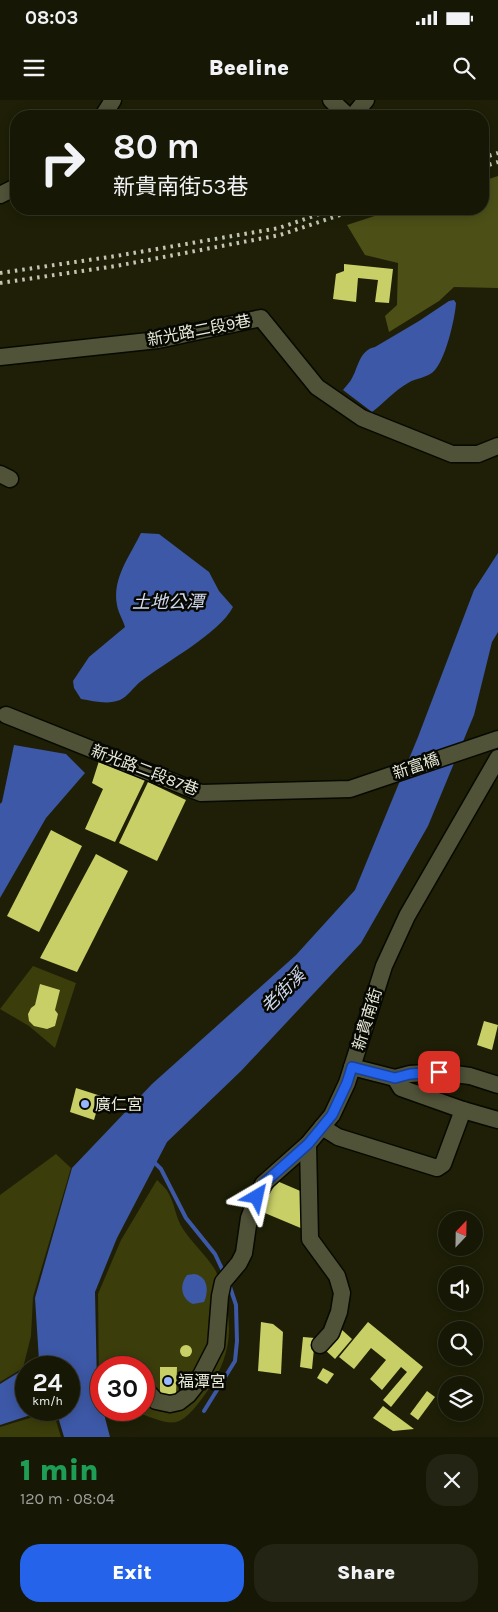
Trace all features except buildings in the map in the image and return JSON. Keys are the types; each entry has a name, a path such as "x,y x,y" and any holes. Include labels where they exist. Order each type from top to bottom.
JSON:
{"street":[{"path":"331,100 342,110"},
{"path":"358,110 366,100"},
{"name":"新光路二段9巷","path":"0,357 158,340 261,318 317,387 362,418 452,454 478,454 498,446"},
{"name":"新光路二段87巷","path":"6,715 201,793 350,789"},
{"name":"新富橋","path":"350,789 490,741"},
{"name":"新貴南街","path":"155,1399 170,1404 179,1402 196,1385 216,1346 220,1296 228,1276 239,1263 244,1253 249,1218 263,1184 308,1144 332,1115 347,1083 384,966 407,916 498,758"},
{"path":"352,1067 395,1078 410,1074 439,1072 497,1080"},
{"path":"395,1078 401,1088 498,1120"},
{"path":"322,1127 338,1137 437,1168 443,1164 463,1110"},
{"path":"308,1144 310,1239 337,1276 342,1293 339,1312 330,1333 320,1345"}],"shaded area":[{"path":"33,966 76,983 55,1048 29,1026 0,1009"},
{"path":"56,1154 71,1168 33,1297 31,1336 26,1356 15,1356 15,1373 0,1382 0,1195"},
{"path":"157,1180 168,1192 183,1229 215,1270 222,1289 229,1331 225,1356 206,1393 188,1415 180,1421 165,1422 155,1419 155,1356 99,1356 98,1294 121,1240"},
{"path":"20,1421 56,1421 61,1437 0,1437 0,1427"}],"green space":[{"path":"498,176 498,288 454,287 439,301 389,332 385,316 397,305 398,263 365,255 347,225 378,215 489,215 489,179"}],"water":[{"path":"454,300 456,303 449,340 442,359 433,372 403,386 372,412 343,390 351,380 365,352 419,321 449,301"},
{"name":"土地公潭","path":"141,533 159,534 209,572 219,591 233,607 216,627 191,647 140,682 123,699 95,702 81,699 74,688 73,681 89,657 125,627 117,605 117,586 119,576"},
{"name":"老街溪","path":"498,553 498,632 492,642 474,715 428,826 361,943 241,1071 167,1142 117,1238 95,1292 96,1356 90,1356 90,1421 106,1421 110,1437 64,1437 59,1421 80,1421 80,1356 39,1356 35,1298 72,1168 152,1084 296,955 355,890 418,737 474,590"},
{"path":"14,745 66,754 85,773 46,818 0,898 0,804"},
{"path":"187,1275 199,1275 205,1281 207,1293 204,1302 193,1304 186,1299 182,1287"},
{"path":"15,1375 15,1420 0,1425 0,1384"}],"waterway":[{"path":"153,1161 161,1169 186,1218 215,1254 224,1273"},
{"path":"204,1411 235,1361 237,1341 236,1305 229,1284"}],"railway":[{"path":"489,156 498,153"},
{"path":"489,165 498,162"},
{"path":"0,273 116,256 279,228 317,215"},
{"path":"0,283 116,266 280,235 340,215"}],"place":[{"name":"廣仁宮","path":"85,1104"},
{"name":"福潭宮","path":"168,1381"}],"route":[{"path":"257,1197 263,1184 308,1144 332,1115 347,1083 352,1067 395,1078 410,1074 439,1072"}]}
